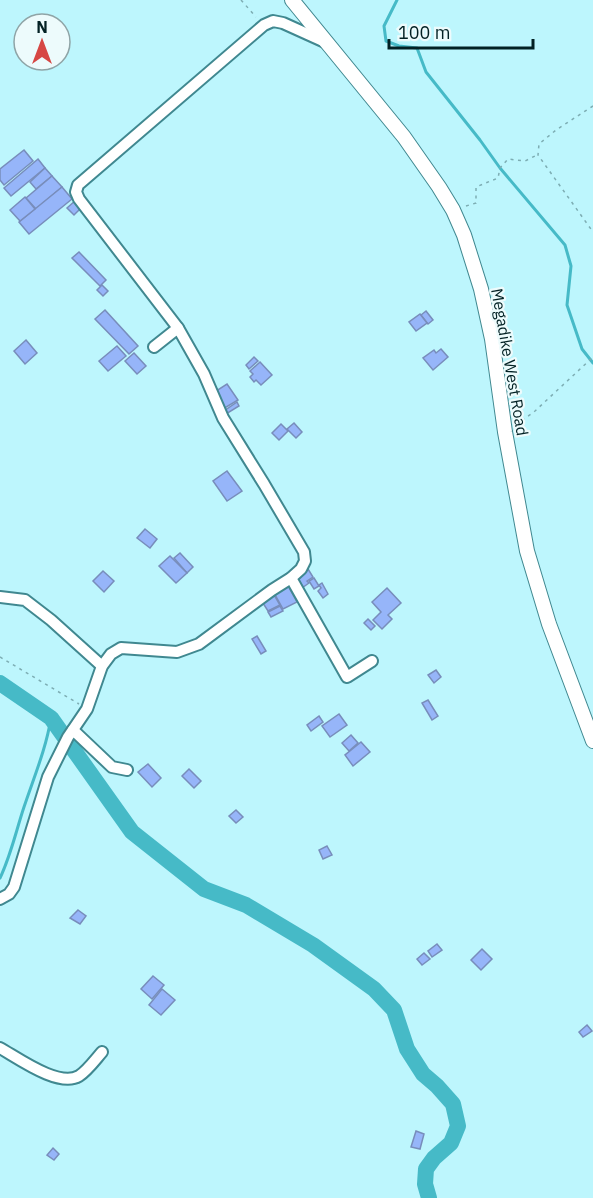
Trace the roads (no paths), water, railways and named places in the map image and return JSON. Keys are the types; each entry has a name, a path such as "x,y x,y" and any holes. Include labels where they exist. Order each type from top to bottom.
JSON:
{"street":[{"name":"Megadike West Road","path":"292,0 404,137 439,187 464,235 481,289 492,339 505,432 527,551 549,624 593,741"},
{"path":"0,900 14,887 48,777 70,734 87,709 102,666 111,654 121,648 177,652 199,644 291,578 301,569 305,561 304,552 223,418 204,374 178,328 79,199 76,192 78,185 264,26 273,21 283,23 328,43"},
{"path":"154,347 178,328"},
{"path":"291,578 348,677 372,662"},
{"path":"0,597 25,600 102,666"},
{"path":"70,734 112,767 127,770"},
{"path":"0,1048 51,1076 62,1079 80,1076 102,1052"}],"waterway":[{"path":"397,0 384,26 386,41 399,46 417,48 426,72 500,168 565,245 571,266 567,305 582,349 593,363"},
{"path":"0,683 51,718 132,832 204,889 246,905 313,945 374,989 394,1010 407,1049 423,1074 453,1104 458,1126 451,1143 434,1158 426,1169 425,1184 429,1198"},
{"path":"0,878 43,752 51,718"}]}
